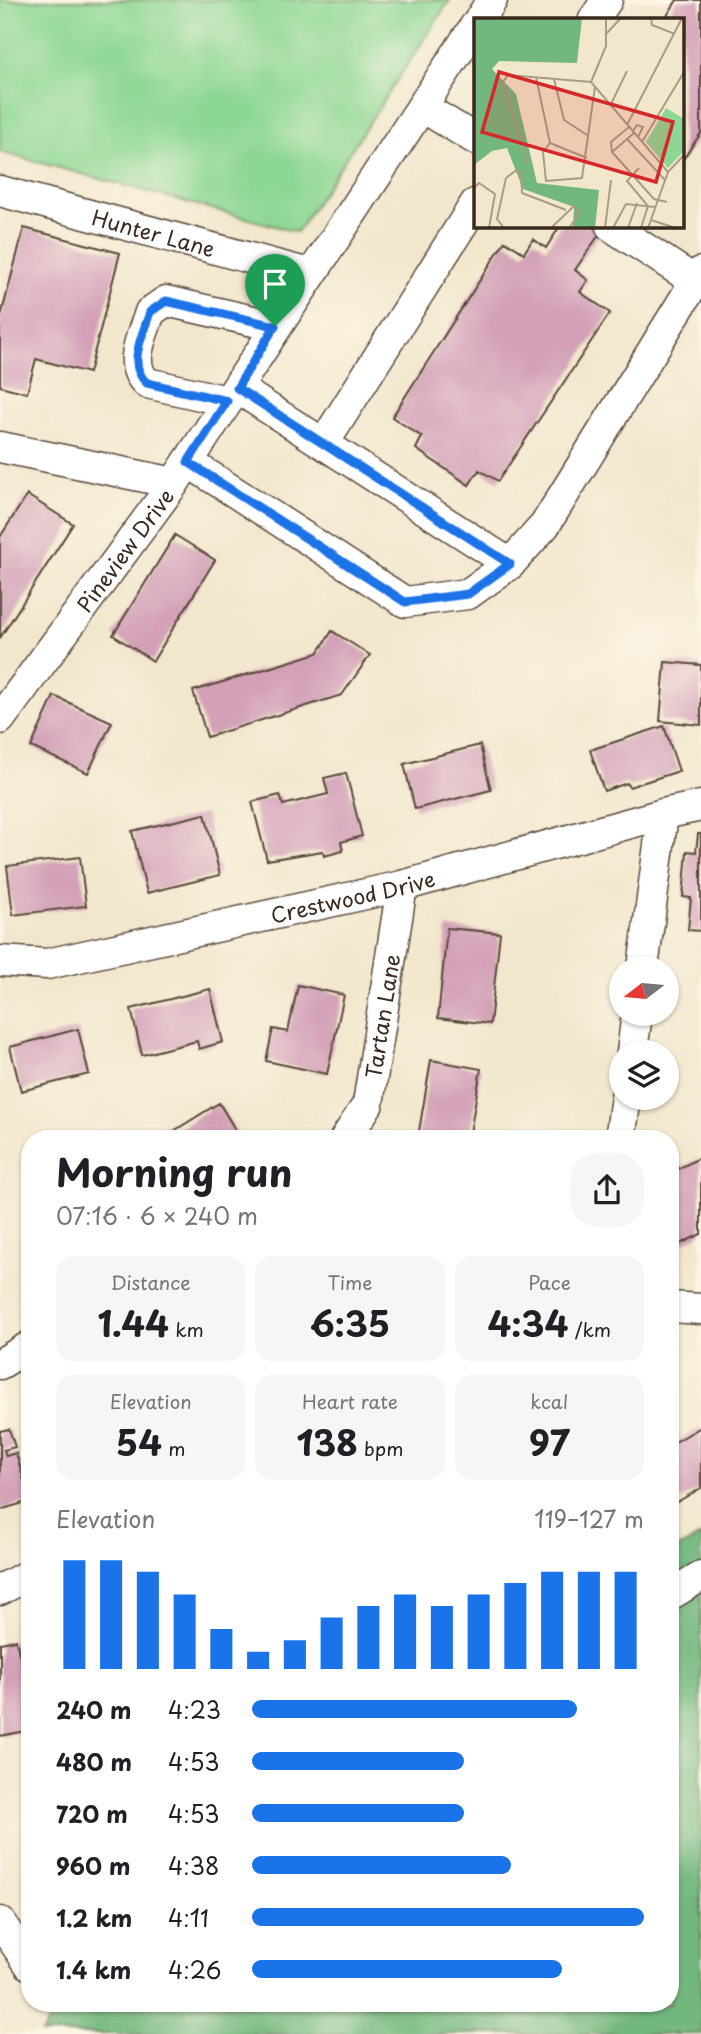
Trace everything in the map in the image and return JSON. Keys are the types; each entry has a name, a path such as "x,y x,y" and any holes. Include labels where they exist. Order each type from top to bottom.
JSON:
{"street":[{"path":"481,18 492,0"},
{"path":"595,18 607,0"},
{"name":"Pineview Drive","path":"0,719 181,472 309,274 424,108 474,28"},
{"path":"424,108 474,138"},
{"name":"Hunter Lane","path":"0,191 309,274"},
{"path":"324,443 474,206"},
{"path":"0,447 181,472 405,602 468,594 510,564 545,525 699,280 614,228"},
{"path":"275,326 166,301 150,312 135,365 139,376 147,383 232,394 324,443 510,564"},
{"name":"Crestwood Drive","path":"0,961 47,964 402,886 701,806"},
{"path":"645,956 663,814"},
{"name":"Tartan Lane","path":"351,1130 368,1104 402,886"},
{"path":"621,1130 624,1110"},
{"path":"679,1308 701,1309"},
{"path":"0,1364 21,1351"},
{"path":"679,1589 701,1576"},
{"path":"0,1590 21,1579"},
{"path":"0,1922 21,1952"}],"green space":[{"path":"0,0 450,0 297,232 0,152"},
{"path":"701,1536 701,2034 41,2034 54,2012 679,2012 679,1547"}],"building":[{"path":"677,0 701,0 701,133 684,158 684,18 666,18"},
{"path":"24,228 120,253 89,373 36,359 27,393 0,386 0,320"},
{"path":"559,228 604,228 575,270 588,280 580,292 610,313 498,481 479,470 469,485 416,449 422,437 392,417 505,241 524,253 533,239 546,248"},
{"path":"27,495 73,524 0,638 0,537"},
{"path":"175,535 215,560 153,661 113,635"},
{"path":"332,631 370,655 342,695 207,737 193,691 318,653"},
{"path":"665,662 701,665 701,725 660,721"},
{"path":"54,696 112,722 88,773 31,747"},
{"path":"664,726 679,771 629,787 627,783 604,791 590,750"},
{"path":"480,745 491,790 415,809 404,764"},
{"path":"346,773 362,836 341,842 343,851 324,856 323,851 267,860 252,802 280,795 283,805 328,794 324,778"},
{"path":"205,814 220,875 147,893 132,831"},
{"path":"698,834 701,834 701,931 688,930 691,898 683,897 687,851 696,852"},
{"path":"80,857 86,906 13,915 7,866"},
{"path":"447,928 500,933 490,1024 438,1018"},
{"path":"298,985 344,995 327,1074 266,1061 273,1029 288,1032"},
{"path":"210,989 223,1042 199,1049 197,1041 142,1055 131,1009"},
{"path":"78,1029 89,1074 21,1091 10,1047"},
{"path":"431,1060 481,1069 471,1130 419,1130"},
{"path":"219,1103 236,1130 176,1130"},
{"path":"699,1158 701,1162 701,1234 679,1245 679,1168"},
{"path":"701,1427 701,1488 679,1501 679,1440"},
{"path":"9,1429 15,1447 4,1450 6,1456 16,1453 21,1470 21,1504 0,1510 0,1431"},
{"path":"16,1640 21,1661 21,1732 0,1736 0,1643"}],"route":[{"path":"166,301 275,326 237,388 510,564 468,594 405,602 188,462 227,401 147,383 139,376 135,365 150,312 157,304 166,301"}]}
